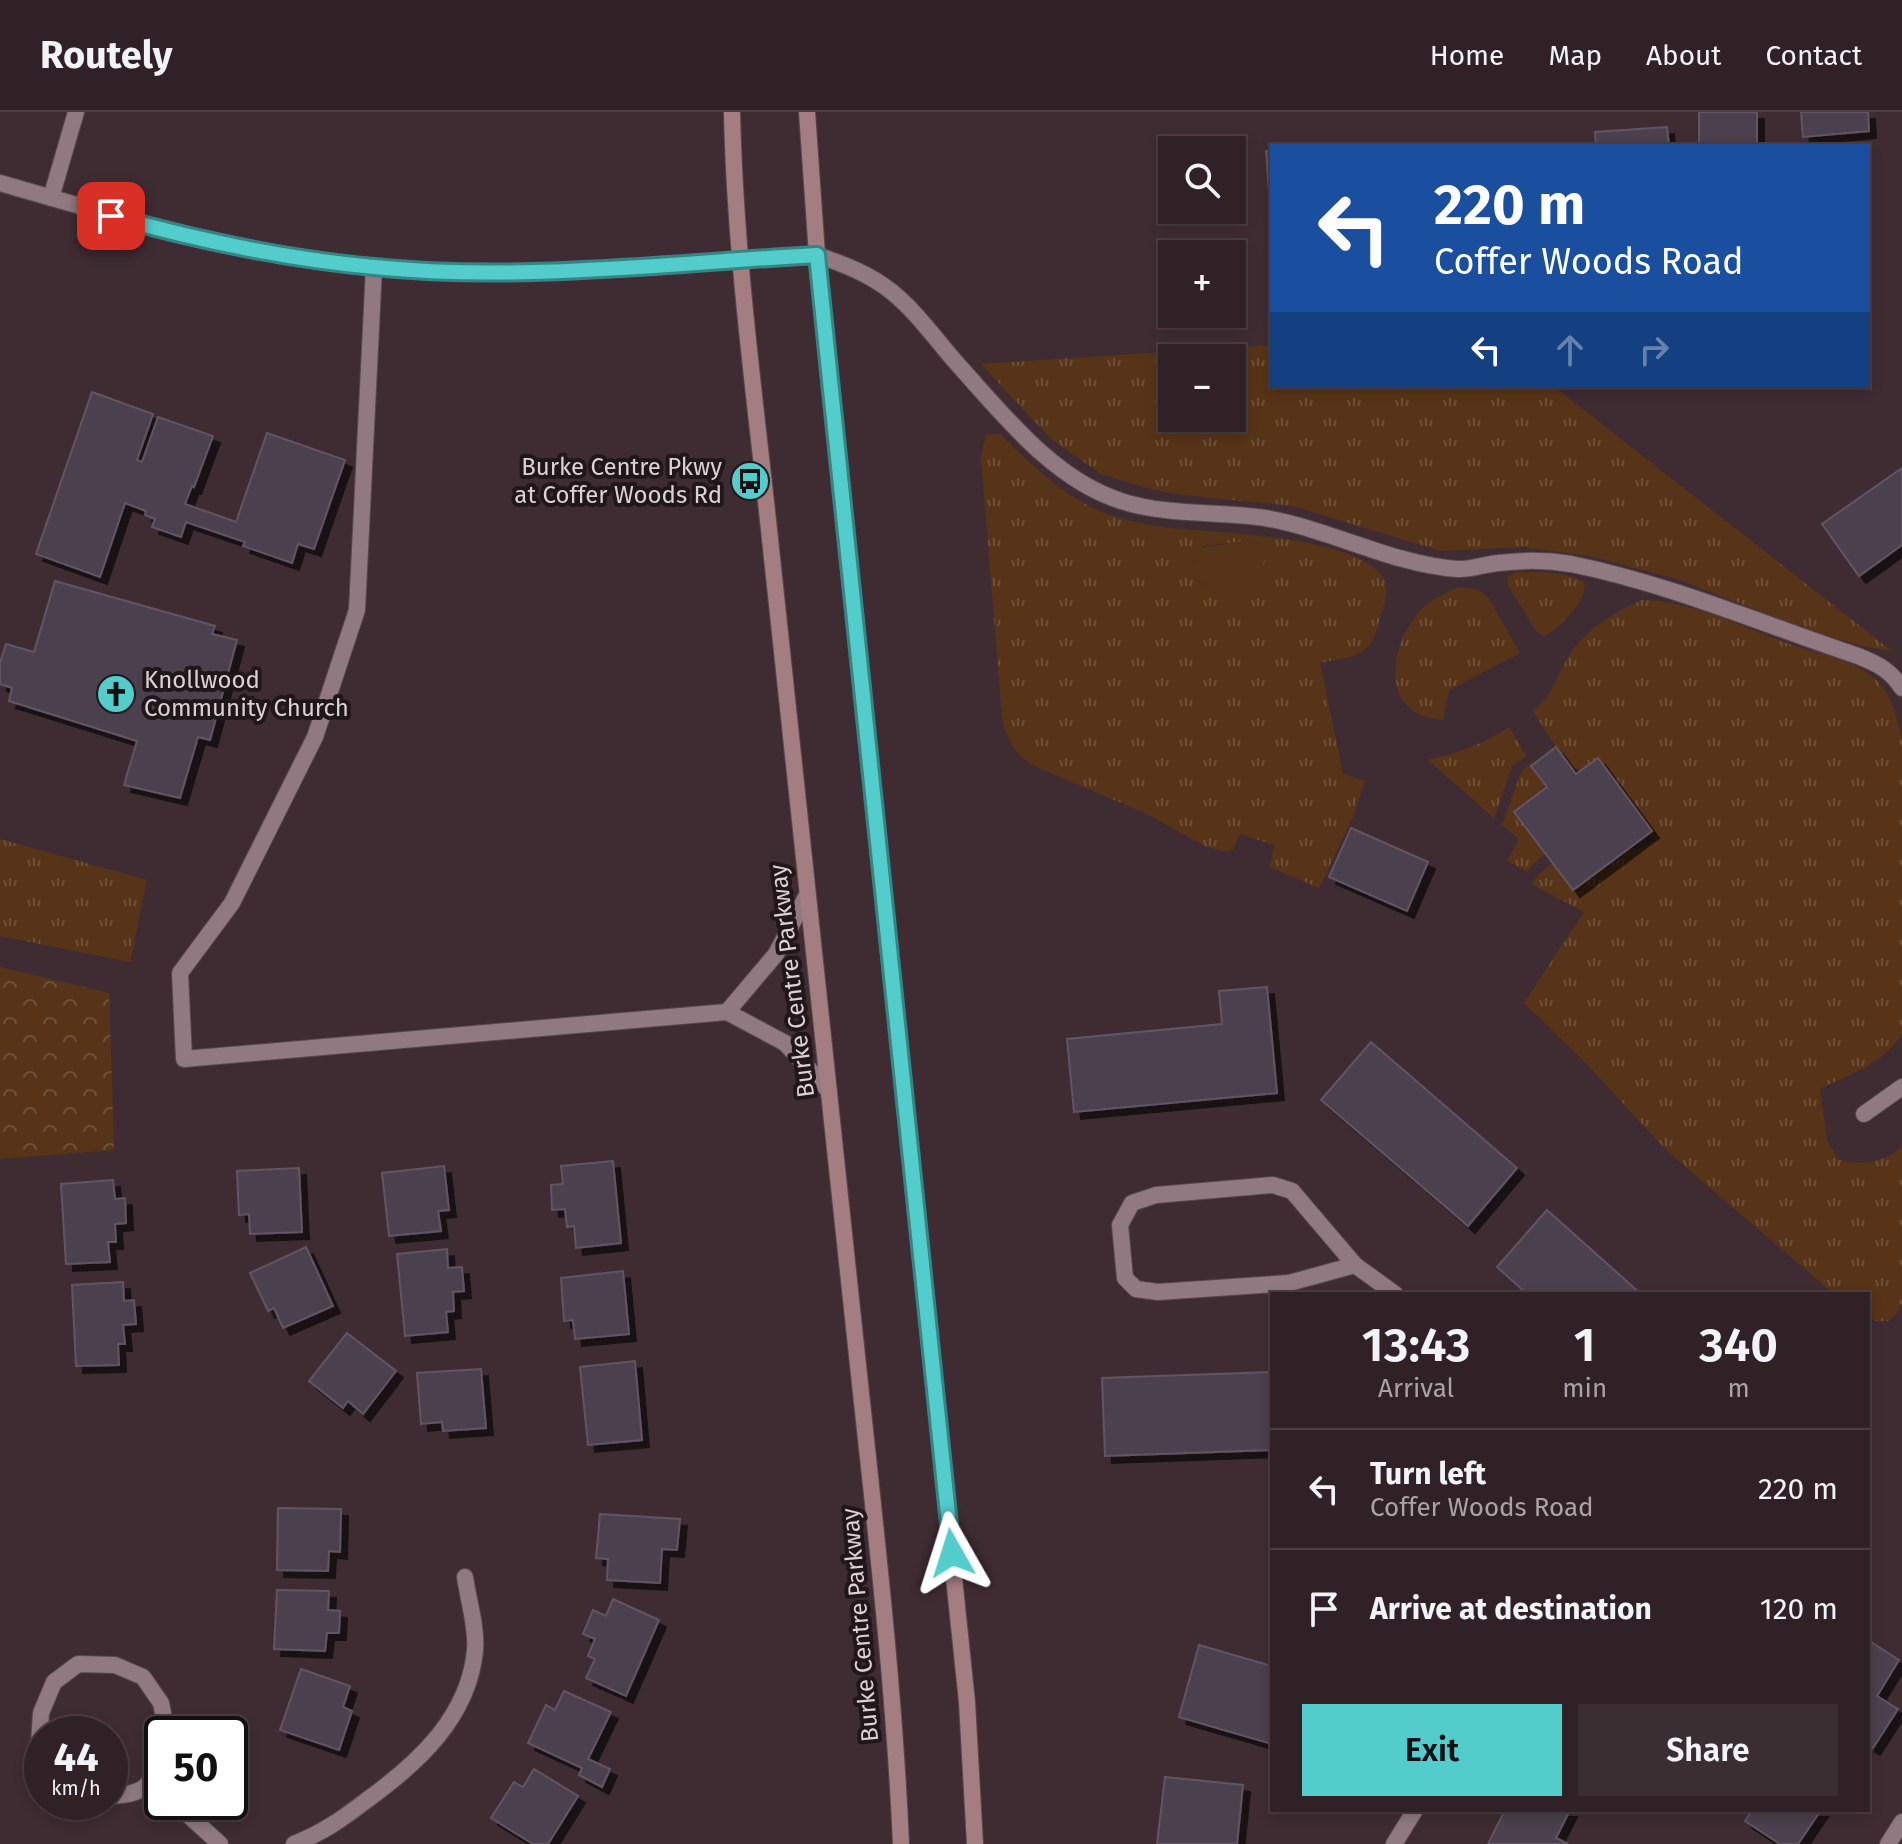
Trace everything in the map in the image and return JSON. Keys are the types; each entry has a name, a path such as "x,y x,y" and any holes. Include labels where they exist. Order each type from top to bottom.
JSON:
{"main road":[{"name":"Burke Centre Parkway","path":"732,112 740,259 879,1562 899,1785 901,1844"},
{"path":"807,112 817,255 967,1702 975,1844"}],"street":[{"path":"51,198 76,112"},
{"path":"0,183 142,224 267,252 374,267 498,272 817,255 854,268 890,290 921,320 1008,420 1047,456 1082,484 1122,502 1278,521 1307,527 1412,562 1460,570 1532,561 1568,564 1687,594 1858,656 1881,665 1902,688"},
{"path":"374,267 357,610 315,737 232,903 180,973 184,1059 727,1012 785,1043 829,1091"},
{"path":"727,1012 776,954 806,897"},
{"path":"1864,1114 1902,1087"},
{"path":"1355,1265 1289,1283 1158,1292 1136,1289 1125,1278 1120,1225 1132,1203 1156,1195 1273,1185 1292,1191 1355,1265 1392,1292"},
{"path":"294,1844 323,1832 403,1775 427,1751 452,1718 468,1683 475,1648 465,1577"},
{"path":"41,1716 54,1682 78,1664 115,1665 143,1677 161,1703 164,1716"},
{"path":"1394,1844 1414,1812"},
{"path":"194,1820 220,1844"},
{"path":"1888,1844 1902,1822"}],"green space":[{"path":"1270,345 1270,388 1556,388 1892,651 1819,634 1677,579 1589,556 1522,547 1441,551 1293,506 1184,495 1150,489 1101,474 1050,438 981,364 1158,352 1158,432 1246,432 1246,347"},
{"path":"1000,434 1063,490 1107,514 1160,527 1312,544 1366,562 1382,576 1386,588 1385,602 1368,646 1356,655 1320,663 1343,774 1365,781 1353,817 1319,888 1270,867 1274,845 1240,834 1233,849 1226,852 1205,846 1147,814 1030,764 1014,748 1002,716 981,457 986,435","holes":["1245,541 1261,545 1264,560 1216,594 1200,583 1193,561 1203,546"]},
{"path":"1245,541 1265,549 1261,573 1250,588 1236,595 1221,595 1208,589 1198,578 1194,564 1198,548"},
{"path":"1515,572 1568,575 1584,582 1582,597 1565,620 1545,636 1537,632 1508,586 1507,577"},
{"path":"1458,587 1479,590 1489,599 1520,653 1449,690 1443,720 1423,716 1408,706 1399,693 1396,660 1401,642 1421,610"},
{"path":"1642,600 1697,609 1860,669 1883,688 1895,712 1902,739 1902,1033 1877,1060 1820,1089 1827,1140 1838,1159 1855,1163 1872,1162 1902,1147 1902,1303 1888,1321 1870,1318 1870,1292 1832,1292 1667,1151 1582,1059 1524,1003 1584,912 1532,884 1538,875 1557,859 1605,865 1621,858 1618,852 1632,846 1635,850 1655,841 1621,786 1582,774 1578,768 1571,771 1533,711 1547,697 1578,644 1612,615"},
{"path":"1509,727 1526,756 1512,766 1494,818 1428,760 1470,747"},
{"path":"1531,763 1547,785 1540,788 1545,796 1550,849 1526,871 1507,861 1519,839 1502,825 1521,772"},
{"path":"0,839 147,880 130,962 0,936"},
{"path":"0,967 109,993 114,1150 0,1159"}],"building":[{"path":"1699,112 1757,112 1757,144 1699,144"},
{"path":"1801,112 1868,112 1869,131 1803,137"},
{"path":"1667,127 1669,144 1596,144 1595,132"},
{"path":"1266,151 1270,151 1270,204"},
{"path":"92,392 153,414 137,460 142,462 158,417 213,436 185,504 236,522 267,433 345,460 314,549 298,544 292,563 243,546 245,542 186,522 181,537 152,527 155,519 145,515 146,511 125,503 100,577 36,554"},
{"path":"1902,468 1902,545 1859,576 1822,524"},
{"name":"Knollwood Community Church","path":"55,581 215,626 212,634 237,640 210,740 198,737 180,798 124,785 137,741 9,701 12,688 0,684 0,663 6,644 34,652"},
{"path":"1556,747 1576,774 1598,758 1652,831 1573,890 1514,812 1547,787 1531,766"},
{"path":"1351,828 1428,862 1407,911 1329,877"},
{"path":"1267,987 1277,1093 1074,1112 1067,1039 1222,1024 1219,991"},
{"path":"1371,1042 1517,1168 1468,1226 1321,1100"},
{"path":"613,1161 621,1243 576,1248 574,1226 567,1227 565,1209 552,1210 551,1185 563,1184 561,1166"},
{"path":"444,1166 449,1210 438,1211 441,1231 389,1236 382,1173"},
{"path":"299,1168 302,1232 250,1234 249,1214 239,1215 237,1171"},
{"path":"113,1180 115,1199 125,1198 126,1223 115,1224 116,1242 108,1242 110,1262 66,1264 61,1184"},
{"path":"1547,1210 1639,1292 1525,1292 1497,1267"},
{"path":"306,1247 333,1306 283,1328 274,1308 268,1311 250,1273"},
{"path":"447,1249 448,1268 462,1267 464,1291 453,1292 454,1311 446,1312 448,1332 405,1336 397,1254"},
{"path":"623,1271 629,1334 575,1339 573,1320 564,1321 561,1278"},
{"path":"123,1282 124,1301 134,1300 136,1324 123,1325 125,1344 118,1344 119,1365 76,1366 72,1285"},
{"path":"347,1333 396,1371 363,1414 348,1401 343,1408 309,1381"},
{"path":"635,1361 642,1440 588,1445 580,1367"},
{"path":"481,1369 486,1428 443,1431 442,1422 421,1424 417,1373"},
{"path":"1270,1372 1270,1450 1105,1456 1102,1378"},
{"path":"278,1508 341,1509 340,1552 329,1551 328,1571 277,1570"},
{"path":"600,1514 680,1519 677,1550 662,1549 660,1583 607,1580 608,1559 596,1558"},
{"path":"277,1590 329,1591 328,1610 340,1611 339,1633 327,1633 325,1651 274,1649"},
{"path":"613,1599 659,1620 626,1696 586,1678 595,1659 588,1656 595,1639 583,1634 593,1610 606,1616"},
{"path":"1870,1641 1899,1660 1877,1696 1898,1709 1873,1748 1870,1746"},
{"path":"1199,1645 1270,1665 1270,1743 1179,1717"},
{"path":"301,1669 350,1686 343,1707 352,1711 339,1750 280,1730"},
{"path":"564,1691 611,1712 588,1759 610,1769 602,1787 579,1775 582,1768 528,1743 546,1705 555,1710"},
{"path":"534,1769 578,1796 548,1844 533,1844 491,1818 514,1782 523,1787"},
{"path":"1165,1777 1243,1785 1237,1844 1157,1844"},
{"path":"1504,1812 1569,1812 1556,1838 1568,1844 1488,1844"},
{"path":"1751,1812 1820,1812 1798,1844 1780,1844 1745,1821"}],"place":[{"name":"Burke Centre Pkwy at Coffer Woods Rd","path":"750,481"},
{"name":"Knollwood Community Church","path":"116,694"}],"route":[{"path":"111,216 267,252 374,267 498,272 817,255 952,1553"}]}
